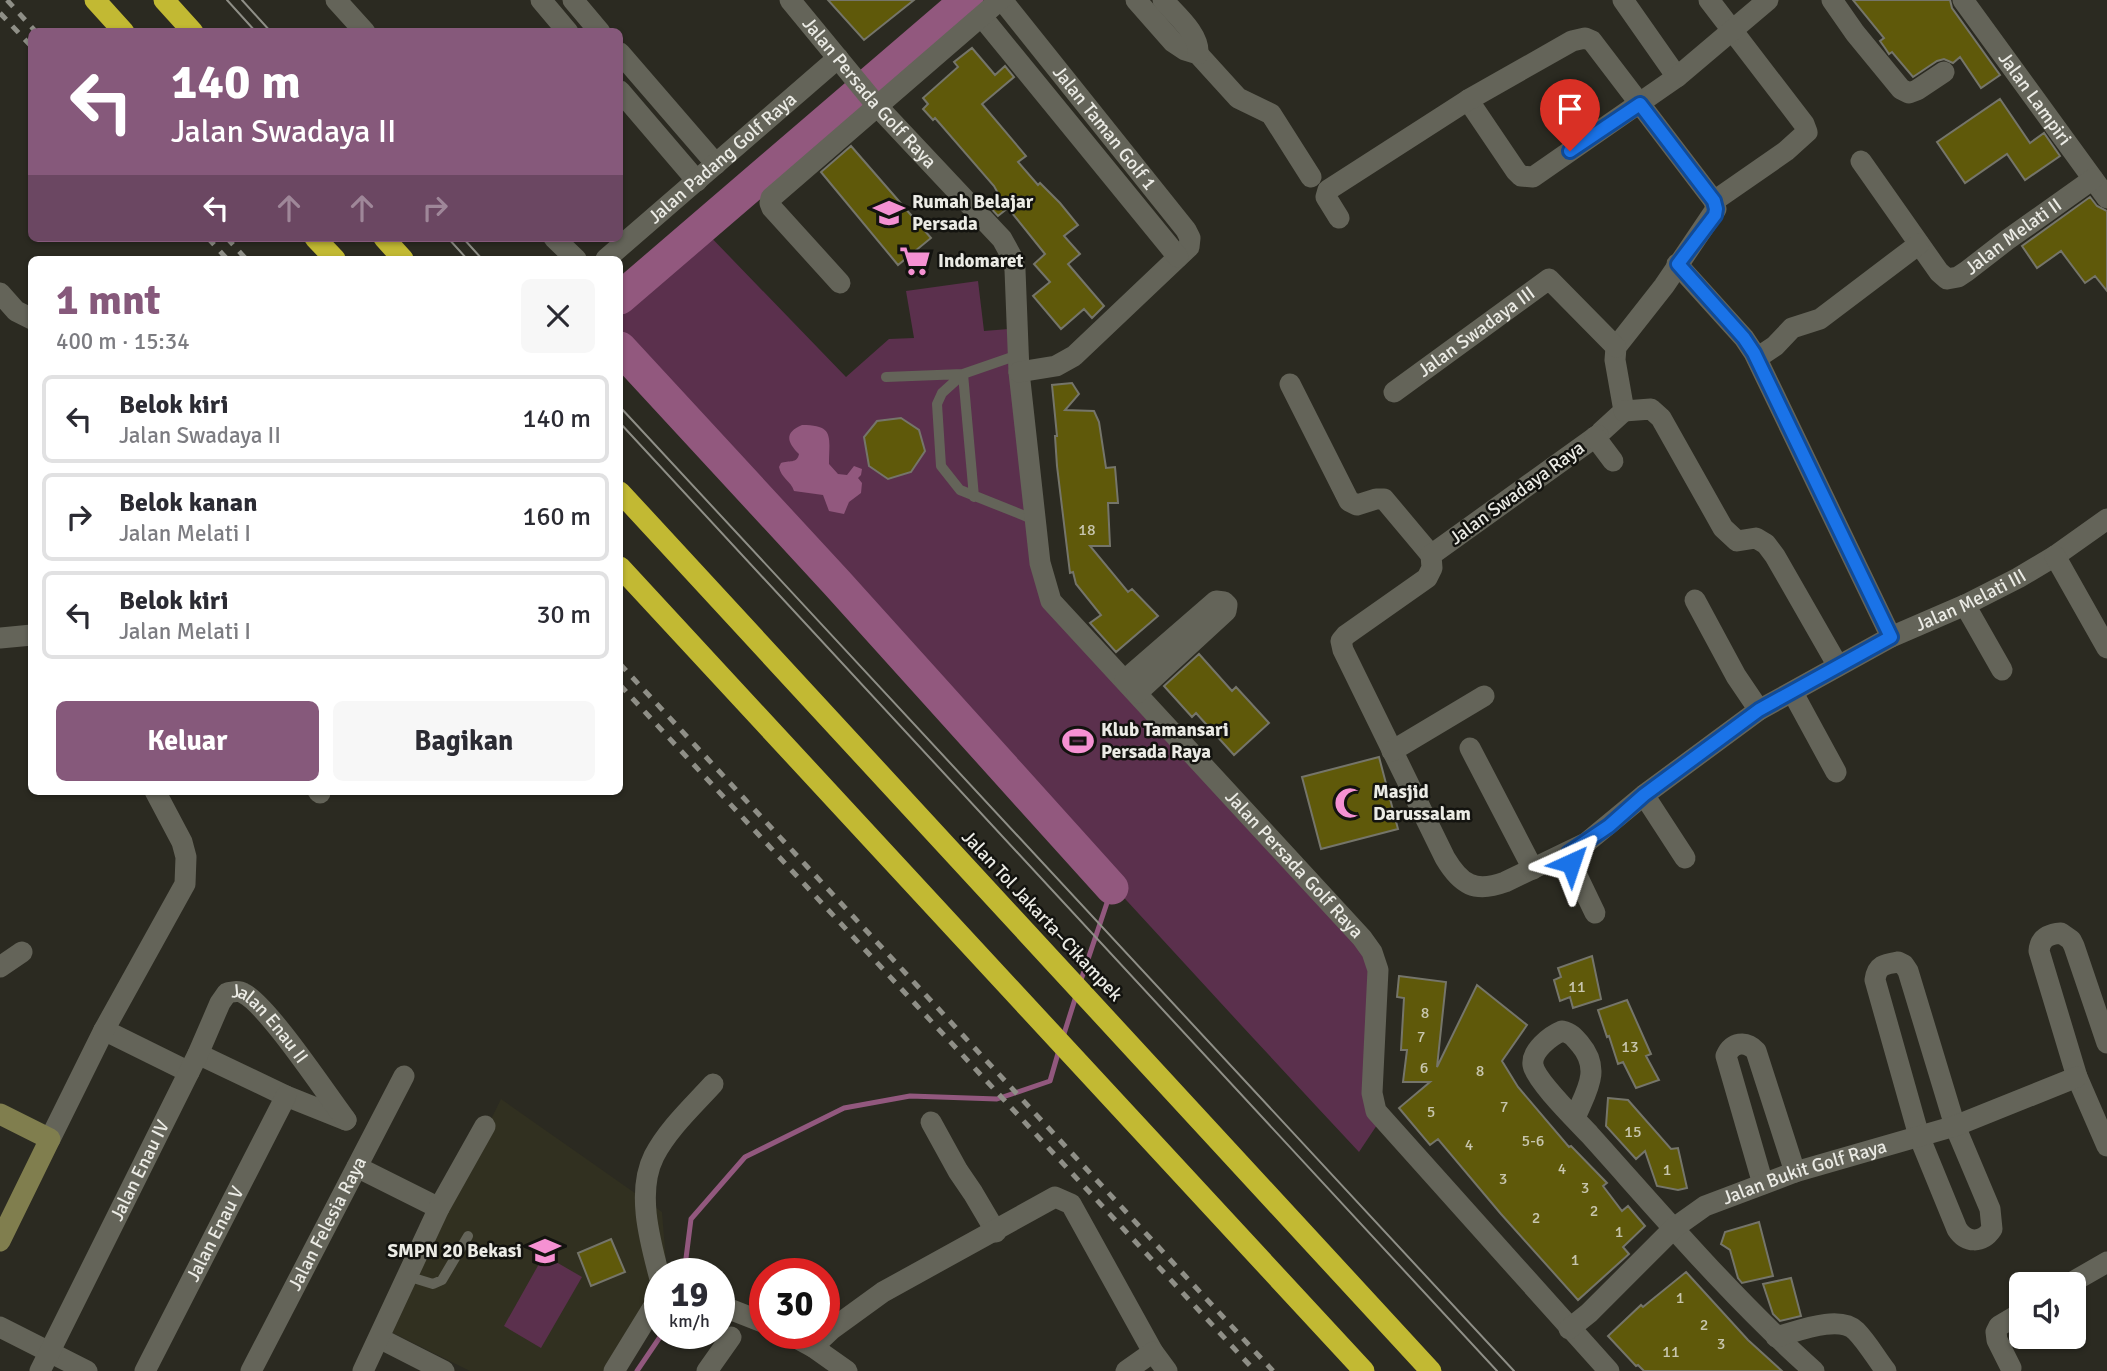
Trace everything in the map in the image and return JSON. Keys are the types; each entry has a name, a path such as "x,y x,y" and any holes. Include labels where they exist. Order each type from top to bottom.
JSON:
{"highway":[{"path":"95,0 120,28"},
{"path":"164,0 189,28"},
{"path":"319,242 332,256"},
{"path":"388,242 401,256"},
{"name":"Jalan Tol Jakarta–Cikampek","path":"623,495 1431,1371"},
{"path":"623,570 1364,1371"}],"street":[{"path":"336,0 361,28"},
{"path":"541,0 565,28"},
{"path":"573,0 597,28"},
{"name":"Jalan Persada Golf Raya","path":"790,0 875,103 1009,249 1015,270 1018,364 1040,563 1051,601 1362,938 1377,965 1378,977 1372,1093 1376,1111 1609,1371"},
{"path":"840,283 770,203 775,194 875,103 1001,0"},
{"name":"Jalan Taman Golf 1","path":"982,17 1178,257 1189,247 1190,238 1186,230 1001,0"},
{"path":"1136,0 1173,42 1198,54 1238,98 1270,114 1311,177"},
{"path":"1163,0 1195,37 1198,54"},
{"path":"1623,0 1677,77"},
{"path":"1709,0 1804,124 1807,132 1786,151 1714,201"},
{"path":"1468,100 1516,171 1527,178 1533,177 1677,77 1768,0"},
{"path":"1832,0 1855,33 1902,89 1909,93 1917,90 1944,72"},
{"name":"Jalan Lampiri","path":"1963,0 2107,198"},
{"path":"1339,218 1326,197 1328,190 1468,100 1572,41 1586,38 1597,45 1714,201 1716,209 1715,215 1664,286 1616,347 1606,427 1614,461"},
{"path":"623,56 716,163"},
{"name":"Jalan Padang Golf Raya","path":"610,256 716,163 844,65"},
{"path":"623,95 696,181"},
{"name":"Jalan Melati II","path":"1861,161 1939,272 1947,279 1958,277 2093,179"},
{"path":"558,242 573,256"},
{"path":"1757,358 1775,346 1792,328 1820,319 1919,244"},
{"path":"1018,364 1056,366 1074,356 1178,257"},
{"path":"1678,264 1744,338 1757,358 1891,637"},
{"name":"Jalan Swadaya III","path":"1394,392 1549,279 1616,347"},
{"path":"0,293 16,311 28,317"},
{"path":"1290,384 1349,501 1357,505 1384,499 1431,555"},
{"path":"1606,427 1651,409 1661,418 1727,535 1737,541 1752,537 1766,544 1838,666"},
{"name":"Jalan Swadaya Raya","path":"1472,886 1452,870 1343,650 1341,640 1427,578 1432,568 1431,555 1606,427"},
{"name":"Jalan Melati III","path":"1472,886 1493,886 1569,853 1609,826 1644,795 1759,710 1891,637 1965,605 2055,556 2107,519"},
{"path":"2055,556 2107,648"},
{"path":"1695,600 1736,676 1759,710"},
{"path":"1965,605 2003,670"},
{"path":"0,638 28,635"},
{"path":"1793,693 1836,772"},
{"path":"1392,751 1484,696"},
{"path":"1470,748 1533,869"},
{"path":"3,1228 104,1030 185,884 186,857 182,842 157,795"},
{"path":"1644,795 1685,858"},
{"path":"1569,853 1571,863 1595,913"},
{"path":"2107,1043 2071,940 2061,933 2047,936 2039,945 2039,951 2077,1077 2107,1146"},
{"path":"0,967 22,952"},
{"path":"1898,962 1908,971 1955,1126 1992,1217 1989,1233 1980,1239 1969,1240 1957,1228 1919,1136 1875,980 1877,971 1883,965 1898,962"},
{"name":"Jalan Enau II","path":"193,1063 227,993 244,993 268,1016 346,1120"},
{"path":"104,1030 286,1096 374,1133"},
{"path":"1763,1184 1726,1056 1729,1050 1740,1043 1747,1044 1756,1051 1795,1172"},
{"name":"Jalan Enau IV","path":"45,1362 193,1063"},
{"name":"Jalan Felesia Raya","path":"251,1371 404,1076"},
{"name":"Jalan Bukit Golf Raya","path":"1569,1329 1589,1313 1674,1228 1705,1206 1795,1172 1955,1126 2077,1077"},
{"path":"655,1258 648,1227 646,1190 653,1157 668,1134 712,1084"},
{"name":"Jalan Enau V","path":"145,1371 286,1096"},
{"path":"0,1114 50,1139"},
{"path":"1575,1118 1776,1338 1814,1371"},
{"path":"931,1122 996,1232"},
{"path":"363,1371 439,1208 485,1126"},
{"path":"357,1167 439,1208"},
{"path":"840,1322 883,1292 1055,1198 1071,1204 1153,1352 1167,1371"},
{"path":"2086,1274 2107,1262"},
{"path":"2009,1320 1999,1326 1996,1332 1997,1340 2011,1368"},
{"path":"614,1371 644,1322"},
{"path":"1776,1338 1830,1324 1847,1325 1856,1330 1886,1371"},
{"path":"0,1326 45,1362 88,1371"},
{"path":"379,1338 444,1371"},
{"path":"706,1371 722,1349"},
{"path":"816,1349 847,1371"},
{"path":"1126,1371 1153,1352"}],"lane":[{"path":"886,377 962,374 1018,364"},
{"path":"962,374 942,393 937,404 941,466 960,490 974,498 1036,520"},
{"path":"962,374 974,498"},
{"path":"407,1276 433,1284 442,1280 468,1236"}],"shaded area":[{"name":"Klub Tamansari Persada Raya","path":"702,228 846,377 889,339 914,338 906,291 978,281 984,331 1021,328 1039,594 1375,959 1381,1119 1359,1152 623,351 623,295"},
{"path":"802,425 820,427 828,434 829,464 838,474 847,475 854,466 862,469 858,478 862,483 861,493 849,502 844,514 829,511 823,495 794,491 780,471 781,463 798,457 799,454 789,438 792,431"},
{"name":"SMPN 20 Bekasi","path":"501,1099 662,1212 666,1258 644,1258 644,1315 612,1371 470,1371 387,1330"},
{"path":"544,1255 582,1277 541,1348 504,1326"}],"building":[{"path":"828,0 914,0 864,40"},
{"path":"1853,0 1950,0 1952,8 2000,75 1981,88 1960,57 1953,63 1944,59 1937,61 1913,77 1892,52 1889,54 1880,41 1884,38"},
{"path":"972,48 995,75 1005,66 1014,77 982,104 1026,156 1018,162 1038,185 1040,183 1060,203 1078,225 1064,236 1080,254 1068,264 1104,306 1092,318 1084,309 1061,329 1033,296 1050,282 1034,264 1045,254 1008,208 998,216 988,205 999,195 994,186 935,118 933,120 923,109 928,104 923,98 958,67 954,62"},
{"path":"2000,99 2030,143 2044,133 2060,156 2025,180 2007,154 1965,183 1937,142"},
{"path":"851,146 931,238 898,265 821,172"},
{"path":"2090,197 2097,206 2107,211 2107,291 2095,276 2085,283 2061,251 2037,268 2022,246"},
{"path":"1072,383 1079,394 1065,410 1094,411 1099,422 1106,468 1115,467 1118,503 1108,503 1110,546 1090,546 1128,592 1132,589 1158,616 1116,652 1090,623 1101,615 1076,584 1073,572 1070,573 1057,466 1052,385"},
{"path":"901,418 919,430 925,451 911,472 888,479 869,466 864,437 877,421"},
{"path":"1199,654 1232,691 1236,687 1269,723 1234,755 1196,713 1192,717 1164,686"},
{"name":"Masjid Darussalam","path":"1379,757 1398,829 1321,849 1302,777"},
{"path":"1592,956 1601,999 1573,1008 1570,997 1560,1001 1554,980 1561,977 1558,968"},
{"path":"1399,976 1446,982 1437,1067 1477,985 1527,1025 1502,1061 1518,1087 1569,1147 1571,1146 1607,1183 1603,1186 1622,1211 1628,1206 1645,1226 1623,1247 1629,1254 1578,1300 1438,1139 1430,1145 1399,1108 1430,1082 1403,1082 1407,1050 1401,1050 1404,998 1397,997"},
{"path":"1627,1000 1651,1054 1646,1056 1659,1080 1636,1088 1623,1062 1618,1064 1598,1010"},
{"path":"1608,1098 1628,1100 1671,1149 1678,1148 1687,1188 1678,1190 1657,1186 1645,1151 1636,1159 1606,1126"},
{"path":"1759,1222 1773,1276 1742,1283 1730,1250 1721,1244 1725,1232"},
{"path":"611,1239 625,1272 591,1286 578,1253"},
{"path":"1686,1272 1748,1340 1782,1371 1644,1371 1636,1366 1608,1336 1641,1305 1643,1307"},
{"path":"1791,1278 1801,1316 1780,1321 1773,1314 1763,1284"}],"waterway":[{"path":"623,295 967,0"},
{"path":"623,351 837,583 1112,888"},
{"path":"1080,983 1112,888"},
{"path":"1063,1037 1076,996"},
{"path":"686,1258 691,1219 745,1157 844,1108 910,1096 997,1099 1050,1081 1059,1050"},
{"path":"637,1371 652,1349"}],"tram line":[{"path":"227,0 252,28"},
{"path":"242,0 267,28"},
{"path":"452,242 464,256"},
{"path":"467,242 479,256"},
{"path":"623,410 1514,1371"},
{"path":"623,426 1497,1371"}],"railway":[{"path":"7,0 32,28"},
{"path":"0,13 28,43"},
{"path":"212,242 224,256"},
{"path":"231,242 243,256"},
{"path":"623,667 1273,1371"},
{"path":"623,688 1255,1371"}],"place":[{"name":"Rumah Belajar Persada","path":"889,213"},
{"name":"Indomaret","path":"915,261"},
{"name":"Klub Tamansari Persada Raya","path":"1078,741"},
{"name":"Masjid Darussalam","path":"1350,803"},
{"name":"SMPN 20 Bekasi","path":"545,1251"}],"route":[{"path":"1570,151 1640,104 1716,204 1715,215 1678,264 1744,338 1764,370 1891,637 1759,710 1644,795 1609,826 1569,853 1571,863"}]}
